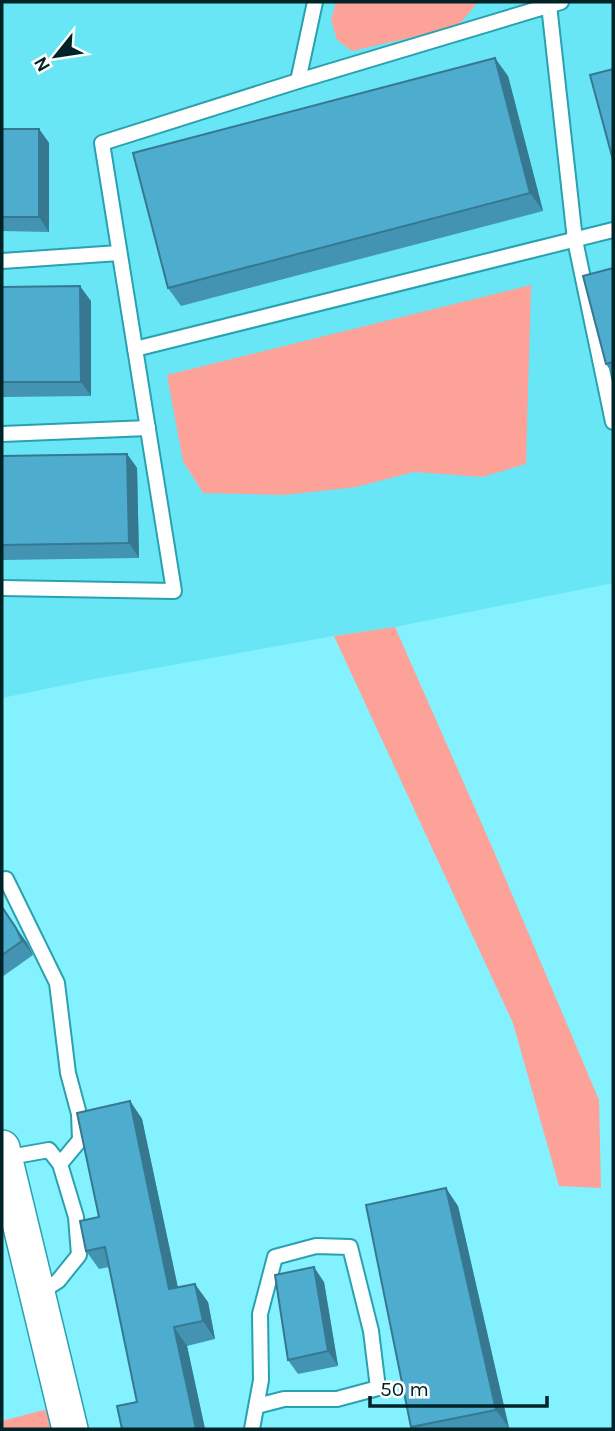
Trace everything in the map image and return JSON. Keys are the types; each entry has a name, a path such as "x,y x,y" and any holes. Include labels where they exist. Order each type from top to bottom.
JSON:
{"street":[{"path":"3,1153 70,1429"}],"lane":[{"path":"298,81 315,2"},
{"path":"2,588 173,591 102,143 555,4 575,240 613,422"},
{"path":"135,349 613,230"},
{"path":"2,261 120,253"},
{"path":"2,434 148,428"},
{"path":"6,879 57,983 68,1073 79,1114 80,1140 60,1164"},
{"path":"3,1153 50,1150 60,1164 76,1217 79,1255 58,1281 37,1294"},
{"path":"252,1429 261,1380 260,1314 275,1257 316,1246 350,1247 372,1331 378,1388 337,1399 284,1399 257,1406"}],"shaded area":[{"path":"2,2 613,2 613,583 395,627 89,680 2,698"},
{"path":"336,2 478,2 457,27 352,51 337,40 331,20"},
{"path":"531,285 526,464 482,477 414,472 356,487 285,495 203,493 183,461 167,375"},
{"path":"395,627 599,1100 601,1188 559,1186 513,1023 334,636"},
{"path":"48,1409 54,1429 2,1429 2,1421"}],"building":[{"path":"495,58 530,193 168,288 133,153"},
{"path":"613,69 613,160 590,75"},
{"path":"2,129 39,129 39,217 2,217"},
{"path":"613,268 613,362 606,364 583,276"},
{"path":"80,286 81,382 2,382 2,287"},
{"path":"127,454 129,543 2,545 2,456"},
{"path":"2,907 22,941 2,955"},
{"path":"130,1101 169,1289 195,1284 203,1321 174,1327 196,1429 122,1429 117,1406 137,1402 105,1247 86,1251 80,1221 99,1217 77,1113"},
{"path":"446,1188 496,1410 411,1427 366,1205"},
{"path":"314,1267 328,1351 288,1360 275,1275"}]}
